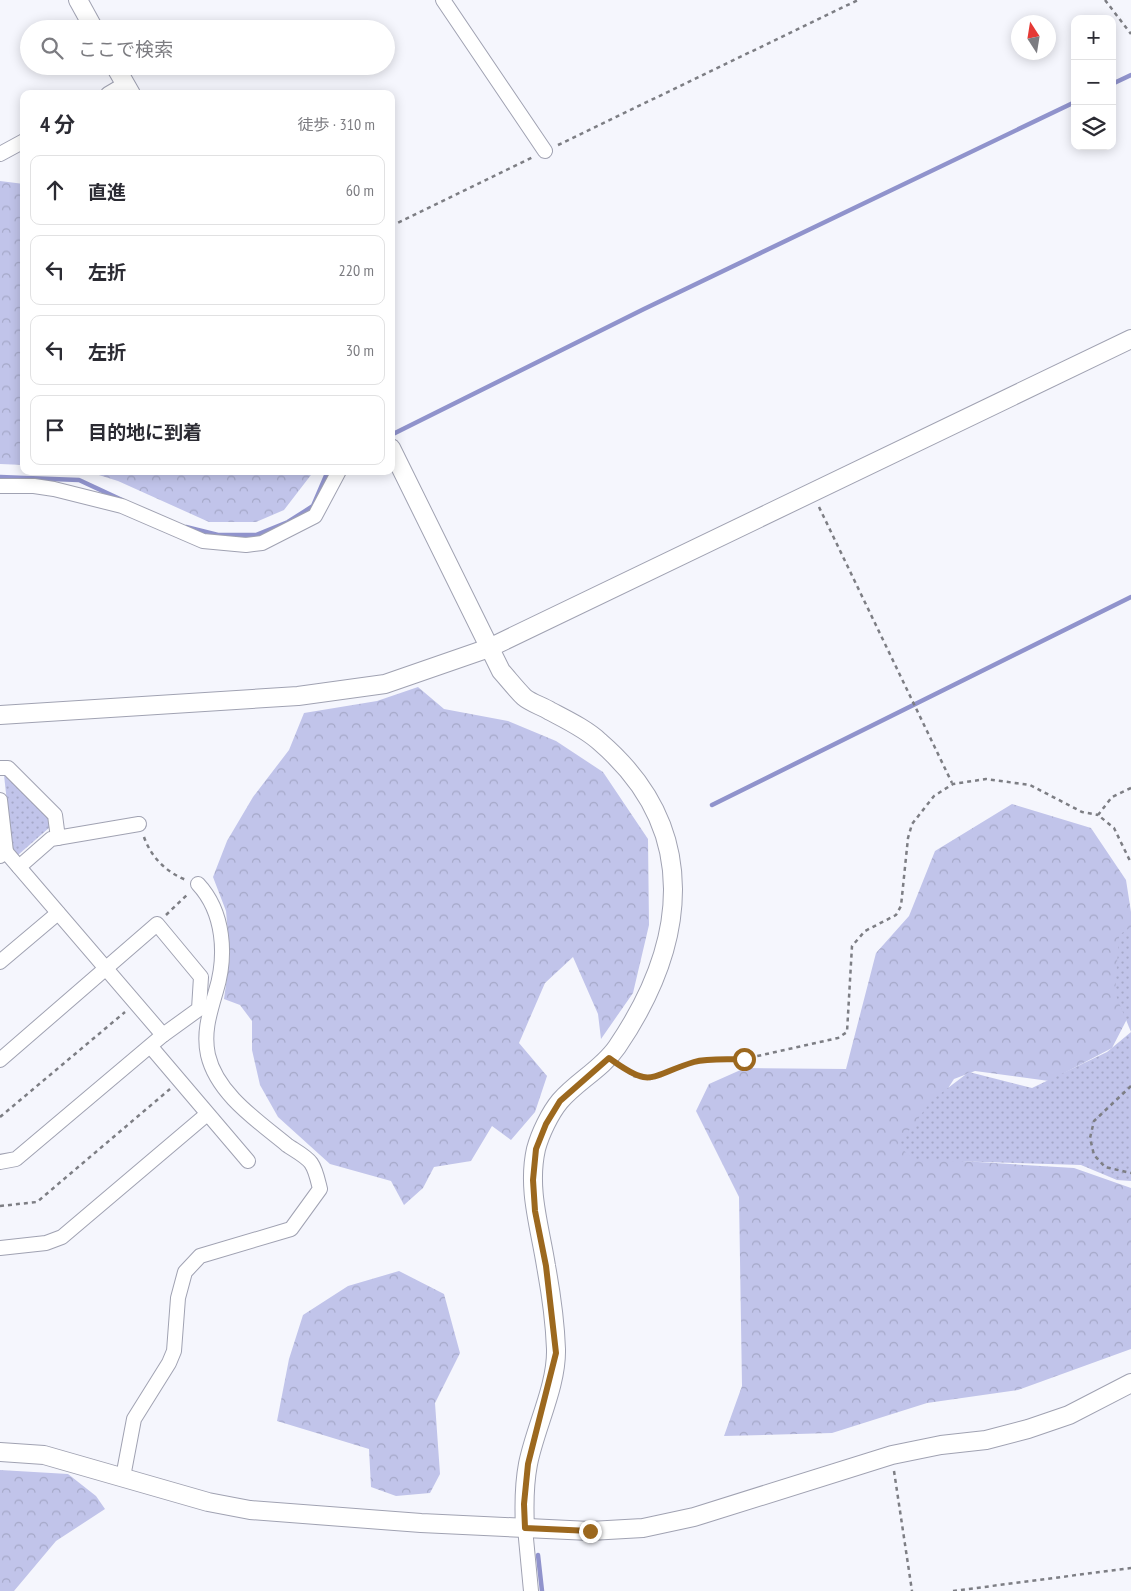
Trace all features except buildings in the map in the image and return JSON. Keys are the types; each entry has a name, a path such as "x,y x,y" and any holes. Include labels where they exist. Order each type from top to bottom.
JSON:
{"street":[{"path":"78,0 89,20"},
{"path":"443,0 545,151"},
{"path":"120,75 128,89"},
{"path":"0,154 20,143"},
{"path":"0,715 298,696 386,684 488,648 1131,339"},
{"path":"395,456 501,671 526,698 569,720 599,741 633,774 652,803 666,838 673,885 673,913 667,946 637,1017 609,1058 560,1101 546,1124 536,1149 533,1180 535,1211 546,1266 556,1353 528,1464 524,1504 531,1591"},
{"path":"0,486 34,486 54,489 122,506 203,541 246,545 262,543 315,516 337,475"},
{"path":"0,768 8,768 55,815 58,838"},
{"path":"0,800 3,854 19,867 163,1035"},
{"path":"19,867 51,839 140,824"},
{"path":"123,1477 134,1419 169,1363 174,1351 178,1298 185,1272 200,1256 291,1229 320,1189 311,1164 242,1108 216,1073 208,1056 207,1021 217,990 223,955 222,940 210,897 198,884"},
{"path":"0,962 58,913"},
{"path":"0,1060 157,924 201,977 199,1009 163,1035 16,1159 0,1162"},
{"path":"151,1047 206,1115 248,1161"},
{"path":"0,1248 46,1243 62,1236 206,1115"},
{"path":"0,1452 44,1455 208,1502 250,1510 421,1524 590,1531 643,1528 694,1518 892,1455 986,1440 1028,1429 1069,1415 1131,1383"}],"path":[{"path":"395,224 858,0"},
{"path":"1106,0 1131,34"},
{"path":"812,492 953,784"},
{"path":"609,1058 633,1076 650,1079 696,1061 744,1059 838,1038 847,1032 852,946 865,931 896,916 901,906 908,838 912,824 934,796 953,784 986,779 1030,785 1082,812 1098,815 1114,828 1131,863"},
{"path":"1098,815 1112,797 1131,788"},
{"path":"140,824 147,846 156,860 177,876 198,884 157,924"},
{"path":"0,1118 136,1002"},
{"path":"0,1206 37,1202 178,1082"},
{"path":"1131,1086 1094,1121 1090,1138 1094,1155 1105,1168 1131,1173"},
{"path":"892,1455 912,1591"},
{"path":"953,1591 1131,1568"}],"green space":[{"path":"0,181 20,184 20,465 0,464"},
{"path":"99,475 311,475 284,510 256,522 209,522 118,481"},
{"path":"418,687 444,709 508,721 556,741 603,772 648,839 649,925 633,993 601,1039 598,1014 573,957 545,983 519,1043 547,1076 535,1112 511,1140 492,1126 471,1161 434,1167 423,1188 404,1205 391,1181 330,1164 278,1117 260,1085 252,1050 252,1021 240,1005 224,999 230,955 226,911 213,877 227,841 253,797 289,750 304,713 377,701"},
{"path":"4,775 8,775 50,817 50,827 18,855 12,848"},
{"path":"1012,804 1091,828 1126,880 1131,912 1131,954 1126,1021 1112,1048 1049,1081 975,1071 954,1079 919,1133 930,1159 1074,1168 1131,1188 1131,1349 1018,1390 927,1403 832,1433 724,1436 742,1386 739,1197 696,1111 709,1084 745,1068 846,1069 876,953 909,916 935,851"},
{"path":"1131,927 1131,1032 1115,993 1119,935"},
{"path":"1131,1032 1131,1181 1117,1180 1081,1165 914,1160 898,1145 932,1100 969,1072 1032,1088 1107,1052"},
{"path":"399,1271 444,1294 460,1353 435,1403 440,1474 430,1493 396,1496 371,1487 369,1449 277,1421 289,1359 303,1315 348,1286"},
{"path":"0,1470 68,1474 96,1496 105,1509 56,1541 14,1591 0,1591"}],"waterway":[{"path":"1116,82 1131,75"},
{"path":"395,433 644,309 1071,104"},
{"path":"186,527 218,535 256,535 288,522 313,506 326,475"},
{"path":"0,477 79,480 122,500"},
{"path":"712,805 1131,597"},
{"path":"538,1555 542,1591"}],"route":[{"path":"590,1531 525,1528 524,1504 528,1464 551,1382 556,1353 546,1266 535,1211 533,1180 536,1149 546,1124 560,1101 609,1058 633,1076 650,1079 696,1061 744,1059"}]}
